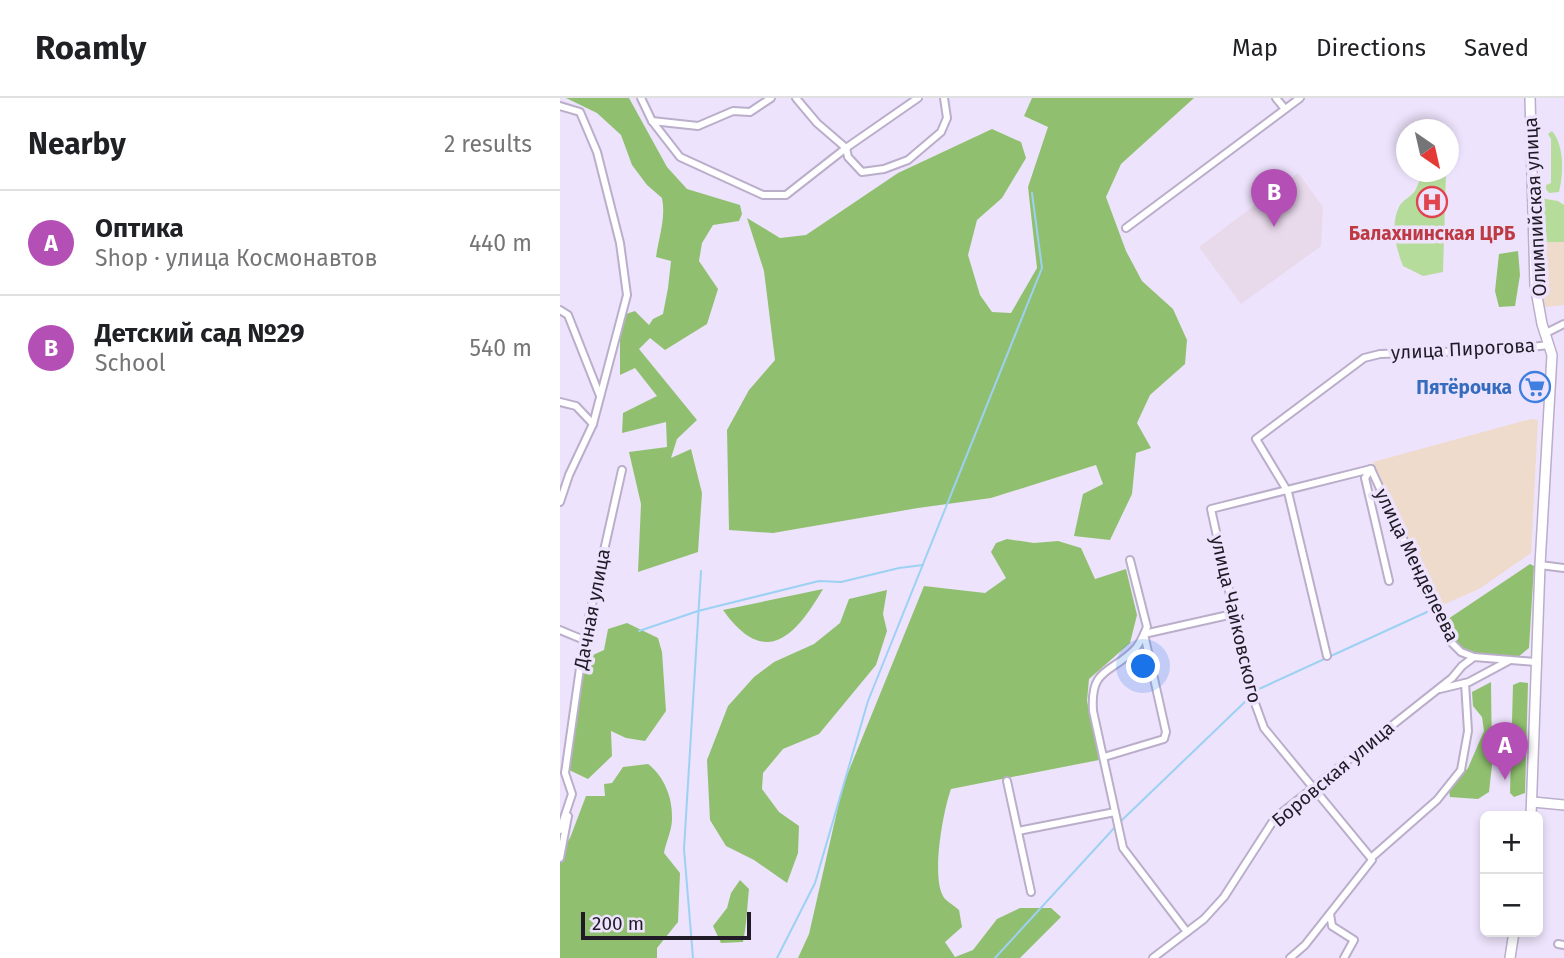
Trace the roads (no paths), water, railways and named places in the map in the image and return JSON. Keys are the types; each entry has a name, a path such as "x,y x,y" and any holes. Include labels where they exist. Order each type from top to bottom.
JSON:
{"street":[{"path":"641,98 652,121 680,157 763,195 786,195 846,148 918,98"},
{"path":"652,121 698,126 733,111 750,112 771,98"},
{"path":"796,98 817,123 846,148 848,157 862,172 884,169 908,160 941,132 947,118 944,98"},
{"path":"1276,98 1285,109"},
{"path":"1126,228 1300,98"},
{"name":"Олимпийская улица","path":"1530,98 1535,285 1552,355 1535,662 1532,811"},
{"path":"560,106 580,113 597,152 620,243 627,295 593,424 569,475 560,502"},
{"path":"560,310 568,315 600,397"},
{"name":"улица Пирогова","path":"1546,334 1564,324"},
{"name":"улица Пирогова","path":"1288,492 1256,439 1364,358 1380,354 1505,350 1549,345"},
{"path":"560,402 576,406 593,424"},
{"path":"1326,656 1288,492 1371,469"},
{"name":"улица Менделеева","path":"1371,469 1365,478 1389,582"},
{"name":"улица Менделеева","path":"1371,469 1450,642 1461,652 1474,657"},
{"name":"Дачная улица","path":"560,830 572,794 565,773 584,640 622,470"},
{"name":"улица Чайковского","path":"1288,492 1211,509 1233,614 1252,695 1264,728 1371,859"},
{"path":"1130,559 1147,627 1135,648 1096,679 1092,696 1093,711 1123,848 1187,932"},
{"path":"1540,565 1564,568"},
{"path":"1144,634 1233,614"},
{"path":"560,630 584,640"},
{"path":"1104,757 1164,739 1166,732 1144,634"},
{"name":"улица Менделеева","path":"1461,652 1462,666"},
{"path":"1474,657 1535,662"},
{"name":"Боровская улица","path":"1153,958 1204,919 1224,897 1275,818 1312,786 1452,678 1474,657"},
{"name":"Боровская улица","path":"1438,689 1465,683 1511,660"},
{"path":"1290,958 1305,945 1373,860 1371,859 1437,800 1461,770 1468,731 1465,683"},
{"path":"1007,781 1031,892"},
{"path":"560,858 572,794"},
{"path":"1533,803 1564,805"},
{"path":"1018,831 1115,812"},
{"path":"1330,914 1332,926 1354,940 1344,958"},
{"path":"1510,958 1513,937"}],"waterway":[{"path":"777,958 815,883 868,701 1042,268 1032,193"},
{"path":"639,631 698,611 819,581 841,582 923,565"},
{"path":"693,958 684,849 701,571"},
{"path":"1254,694 1259,689 1427,612"},
{"path":"1120,822 1250,697"},
{"path":"995,958 1116,826"}],"place":[{"name":"Балахнинская ЦРБ","path":"1432,202"},
{"name":"Детский сад №29","path":"1274,227"},
{"name":"Пятёрочка","path":"1535,387"},
{"name":"Оптика","path":"1505,780"}]}
